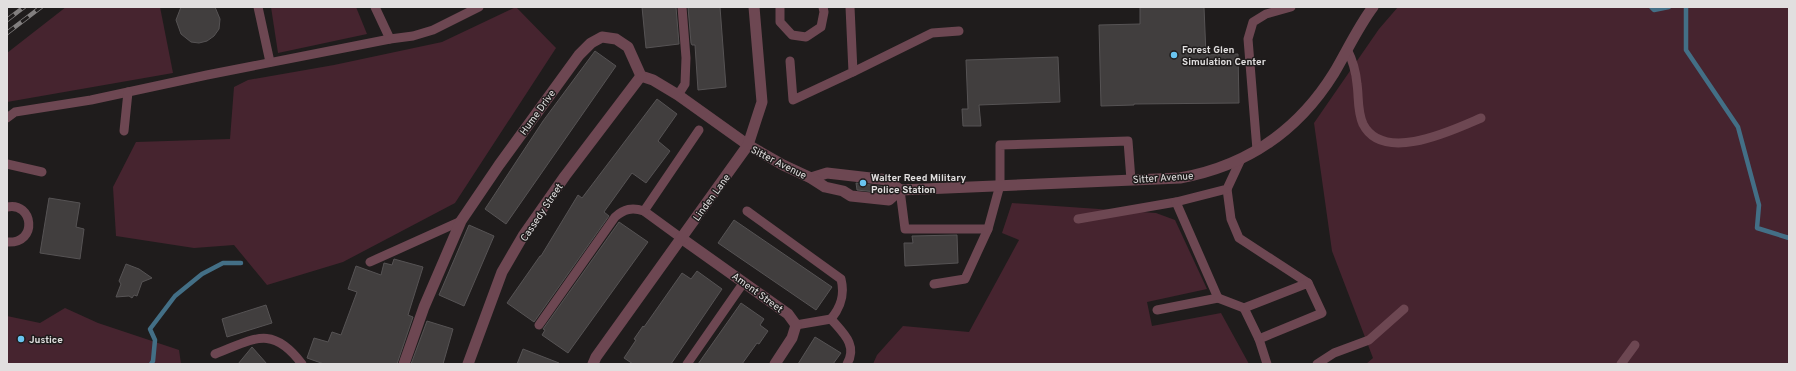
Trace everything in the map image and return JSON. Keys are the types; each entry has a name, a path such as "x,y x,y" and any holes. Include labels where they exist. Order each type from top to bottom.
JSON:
{"street":[{"name":"Linden Lane","path":"593,364 748,145 762,102 754,7"},
{"name":"Sitter Avenue","path":"748,145 825,187 843,191 851,196 889,200 900,190 1180,178 1198,175 1221,168 1257,150 1282,133 1301,116 1318,96 1373,7"},
{"name":"Hume Drive","path":"404,364 427,300 461,221 499,165 579,55 591,43 602,38 616,39 628,47 642,76"},
{"path":"642,76 653,80 678,95 748,145"},
{"name":"Cassedy Street","path":"468,364 502,272 523,236 565,176 642,76"},
{"name":"Sitter Avenue","path":"811,178 827,173 888,180 900,190"},
{"name":"Ament Street","path":"681,238 788,314 796,326"},
{"path":"775,364 792,338 796,326"}],"lane":[{"path":"258,7 270,62"},
{"path":"375,7 390,39"},
{"path":"7,118 15,112 91,100 270,62 390,39 414,36 433,30 479,7"},
{"path":"678,95 685,84 686,58 682,7"},
{"path":"780,7 780,22 792,35 806,37 821,27 824,12 823,7"},
{"path":"850,7 853,72"},
{"path":"1257,150 1248,39 1253,22 1266,14 1291,7"},
{"path":"790,61 792,100 932,33 959,31"},
{"path":"1348,49 1353,62 1357,84 1358,105 1363,124 1370,133 1381,140 1397,142 1420,141 1481,118"},
{"path":"124,131 128,92"},
{"path":"644,211 699,130"},
{"path":"934,284 965,279 988,229 1000,185 1000,144 1128,141 1131,180"},
{"path":"1241,159 1227,189 1230,219 1239,238 1308,282 1322,313 1259,339"},
{"path":"7,164 42,172"},
{"path":"1078,219 1176,202 1227,189"},
{"path":"900,190 905,230 988,229"},
{"path":"1176,202 1218,298"},
{"path":"7,207 16,207 21,210 29,220 29,226 24,237 13,242 7,242"},
{"path":"539,325 615,217 621,212 636,208 644,211 681,238"},
{"path":"747,211 841,279 844,290 841,303 831,320 796,326"},
{"path":"370,262 461,221"},
{"path":"687,364 744,282"},
{"path":"1244,308 1308,282"},
{"path":"1158,310 1218,298 1244,308 1259,339 1268,364"},
{"path":"1317,364 1334,353 1369,340 1404,309"},
{"path":"831,320 848,339 851,350 847,364"},
{"path":"215,354 253,340 262,338 271,339 280,342 288,348 302,364"},
{"path":"1621,364 1635,345"}],"shaded area":[{"path":"66,7 160,7 173,73 7,102 7,53"},
{"path":"271,7 356,7 367,34 278,53"},
{"path":"516,7 556,48 455,203 343,262 267,285 234,245 194,248 116,236 113,187 136,142 230,139 234,87 248,80 334,65 442,42"},
{"path":"1398,7 1789,7 1789,364 1366,364 1373,358 1332,251 1314,123 1379,29"},
{"path":"1012,203 1156,213 1175,220 1207,289 1147,302 1152,326 1221,313 1249,364 873,364 877,355 903,326 969,332 1019,240 1002,233"},
{"path":"65,308 98,323 179,350 181,364 7,364 7,316 40,323"}],"building":[{"path":"181,7 215,7 220,19 219,29 214,36 207,41 199,43 191,42 181,34 176,20"},
{"path":"642,7 676,7 679,44 646,48"},
{"path":"688,7 720,7 726,87 698,90 695,45 692,45 691,43"},
{"name":"Forest Glen Simulation Center","path":"1140,7 1204,7 1206,55 1238,54 1239,103 1134,104 1101,106 1099,25 1140,24"},
{"path":"595,51 616,66 506,224 485,209 543,121"},
{"path":"1058,57 1060,102 979,105 981,126 963,126 962,109 968,109 966,60"},
{"path":"657,99 677,114 658,141 670,151 646,183 632,173 604,212 609,216 534,322 507,303 541,256 578,195 582,198"},
{"path":"856,183 885,187 887,188 886,193 857,190"},
{"path":"49,198 80,203 76,227 84,229 80,259 40,253"},
{"path":"734,220 832,287 816,310 718,243"},
{"path":"619,222 648,242 568,353 542,335 545,330 543,329"},
{"path":"469,225 494,236 464,306 439,295"},
{"path":"957,235 958,263 905,266 904,243 913,243 912,236"},
{"path":"394,259 423,267 408,315 413,317 397,364 324,364 307,358 314,338 328,342 332,332 341,335 357,292 348,289 356,266 381,275 384,263 392,265"},
{"path":"126,264 139,269 152,278 142,282 137,296 134,295 132,298 129,296 116,297 121,284 119,281"},
{"path":"697,271 722,289 671,364 633,364 624,358 636,340 634,339 682,273 691,279"},
{"path":"741,303 764,319 760,325 768,331 759,344 757,343 742,364 698,364"},
{"path":"266,305 272,323 227,337 222,319"},
{"path":"427,321 453,329 443,364 411,364"},
{"path":"815,337 841,353 833,364 798,364"},
{"path":"252,347 267,364 238,364"},
{"path":"523,349 559,363 559,364 517,364"}],"waterway":[{"path":"1651,7 1654,10 1669,7"},
{"path":"1686,7 1686,50 1738,127 1759,205 1757,228 1789,238"},
{"path":"151,364 153,361 155,340 150,329 175,296 202,274 223,263 241,263"}],"railway":[{"path":"7,20 24,7"},
{"path":"7,33 41,7"}],"place":[{"name":"Forest Glen Simulation Center","path":"1174,55"},
{"name":"Walter Reed Military Police Station","path":"863,183"},
{"name":"Justice","path":"21,339"}]}
